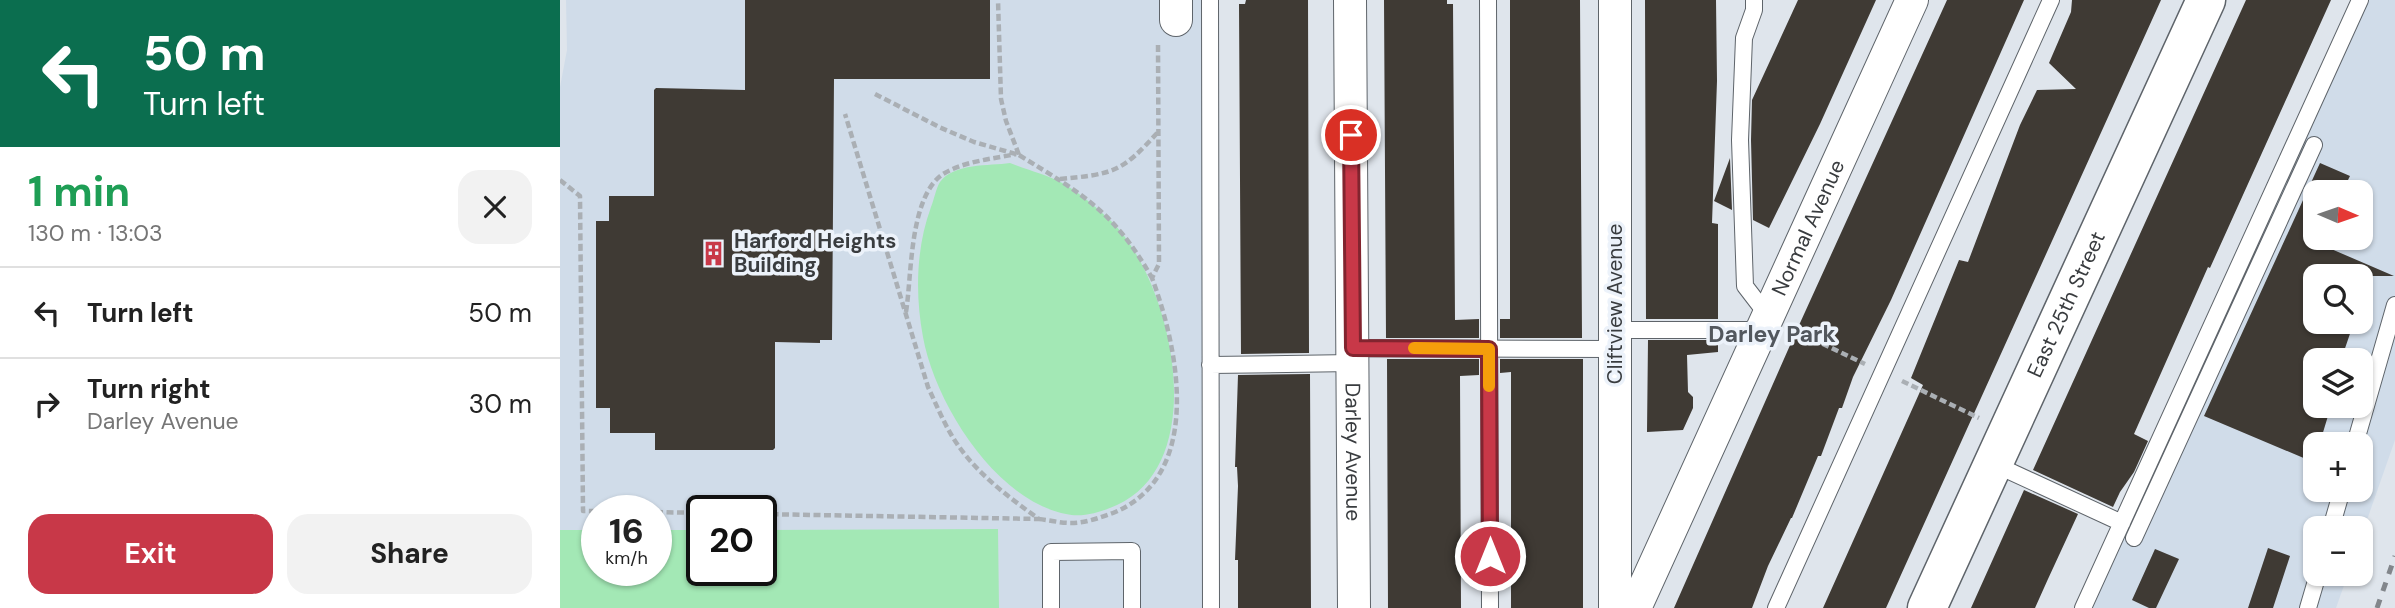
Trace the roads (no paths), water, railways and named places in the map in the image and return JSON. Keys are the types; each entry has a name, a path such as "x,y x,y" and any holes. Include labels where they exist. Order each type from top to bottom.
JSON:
{"main road":[{"name":"East 25th Street","path":"1927,608 2206,0"}],"street":[{"name":"Darley Avenue","path":"1350,0 1354,608"},
{"name":"Cliftview Avenue","path":"1615,0 1615,608"},
{"name":"Normal Avenue","path":"1635,608 1912,0"}],"lane":[{"path":"1210,0 1211,608"},
{"path":"1488,0 1490,608"},
{"path":"1776,608 2051,0"},
{"path":"2084,608 2360,0"},
{"path":"1210,365 1615,340 1765,323 1745,286 1740,140 1744,38 1756,3"},
{"path":"2134,538 2314,145"},
{"path":"2358,432 2395,305"},
{"path":"1994,464 2122,523"},
{"path":"1051,608 1051,552 1132,551 1132,608"},
{"path":"2308,608 2314,586"}],"railway":[{"path":"2377,608 2395,556"}],"place":[{"name":"Harford Heights Building","path":"714,253"}],"district":[{"name":"Darley Park","path":"1772,334"}]}
